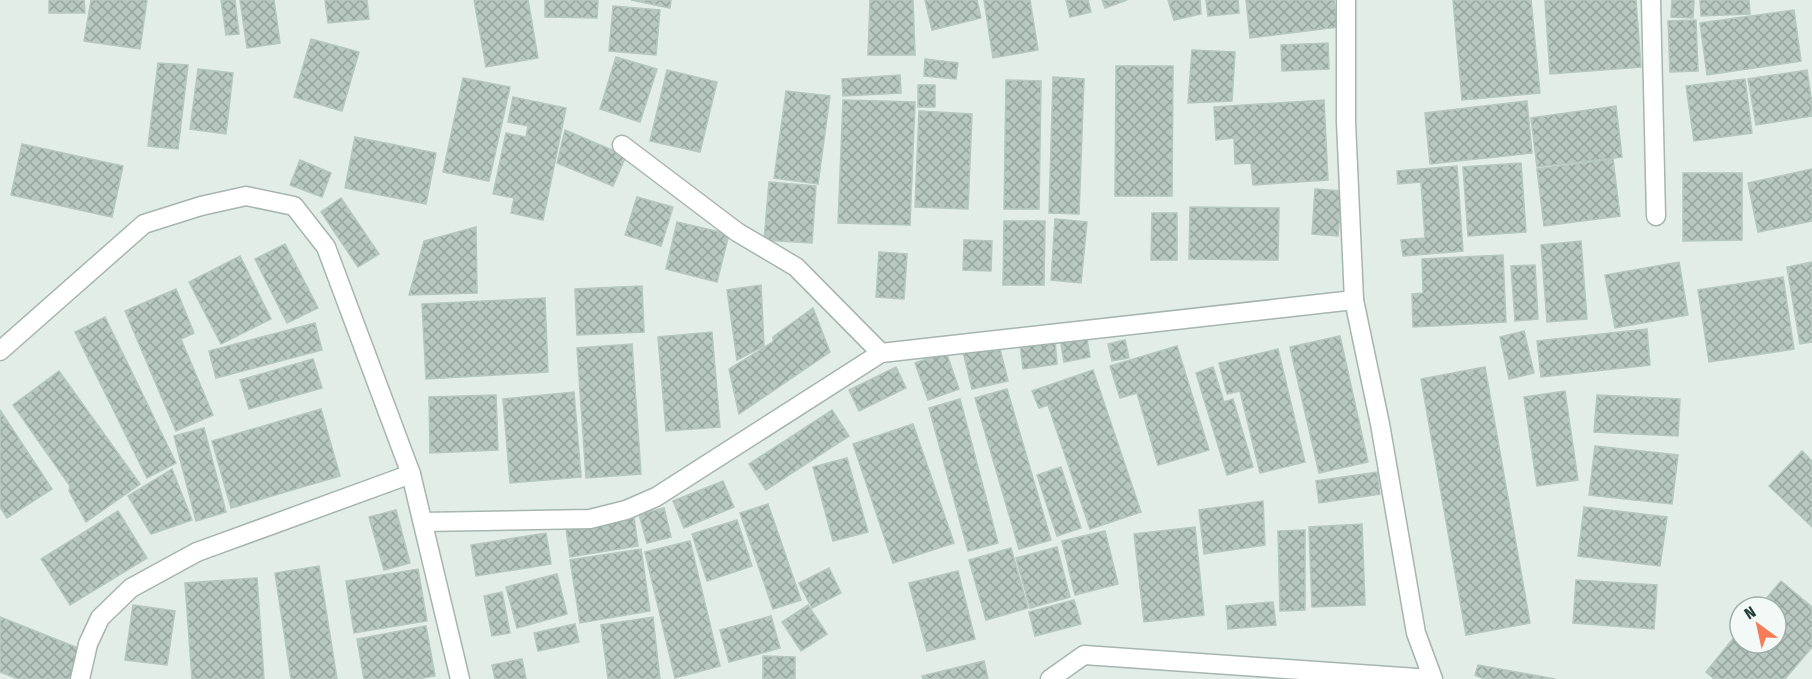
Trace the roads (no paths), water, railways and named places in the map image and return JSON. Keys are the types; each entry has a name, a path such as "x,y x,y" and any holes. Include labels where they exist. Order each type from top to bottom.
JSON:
{"street":[{"path":"1050,679 1084,655 1432,679 1416,633 1380,424 1354,300 1346,122 1346,0"},
{"path":"1651,0 1656,216"},
{"path":"622,145 737,232 796,267 881,353"},
{"path":"0,351 144,224 201,206 246,196 294,206 326,247 411,474 460,679"},
{"path":"423,522 590,519 626,510 656,497 881,353 1354,300"},
{"path":"80,679 88,644 100,618 131,588 197,552 411,474"}]}
